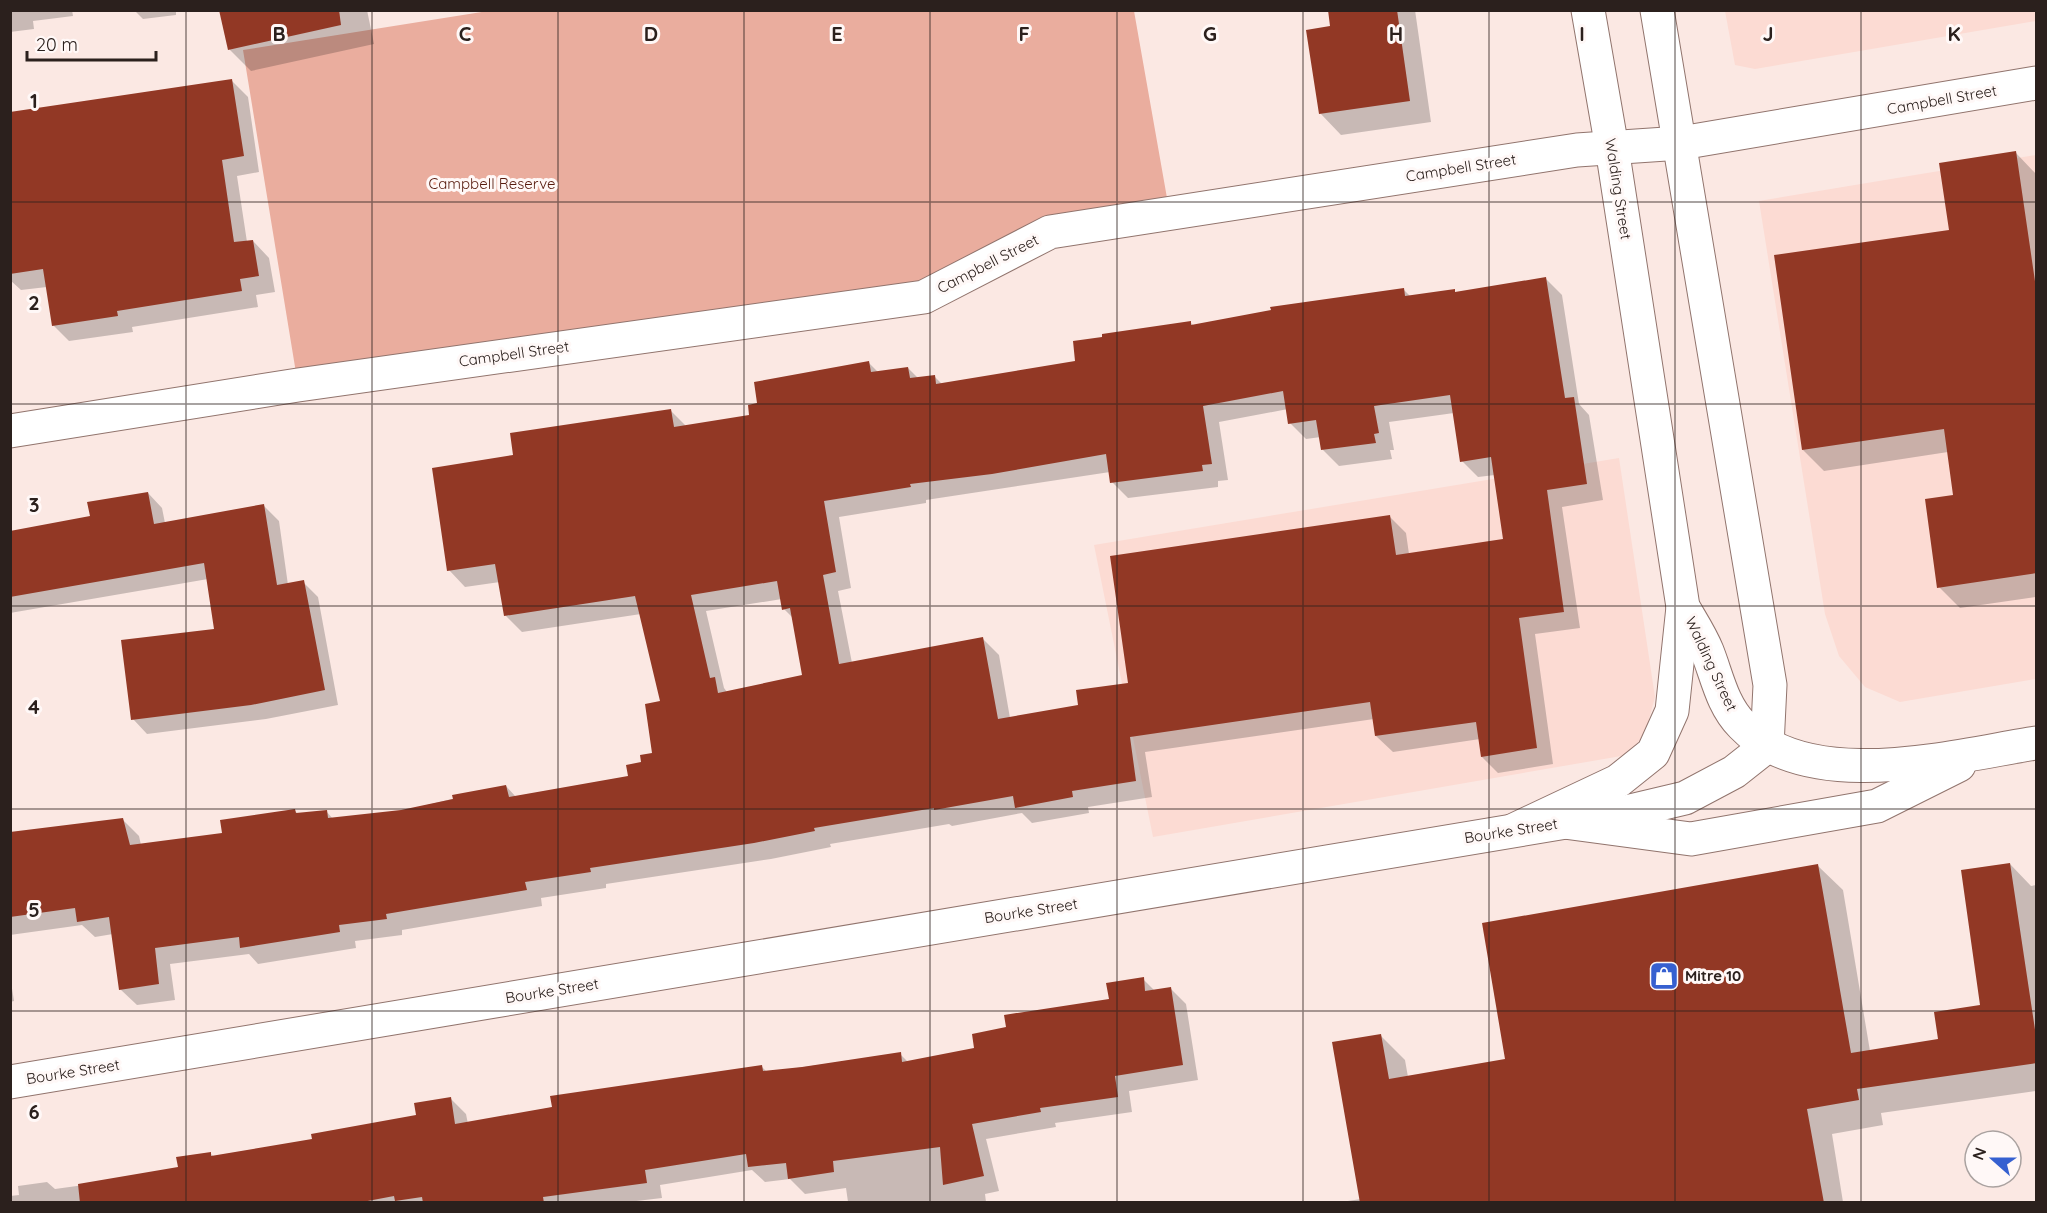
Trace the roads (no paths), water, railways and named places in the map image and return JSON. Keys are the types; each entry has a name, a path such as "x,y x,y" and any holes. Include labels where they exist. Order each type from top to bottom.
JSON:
{"street":[{"name":"Walding Street","path":"1588,10 1612,148 1683,607 1707,649 1721,692 1741,724 1767,746"},
{"path":"1657,10 1770,685 1767,746 1805,759 1851,767 1912,763 2037,743"},
{"name":"Campbell Street","path":"10,431 298,385 924,297 1050,232 1553,153 1681,143 2037,83"},
{"path":"1514,830 1618,781 1653,753 1672,711 1683,607"},
{"name":"Bourke Street","path":"10,1082 1564,822 1685,798 1734,772 1767,746"},
{"path":"1564,822 1691,839 1877,806 1987,751"}],"place":[{"name":"Mitre 10","path":"1664,976"}],"park label":[{"name":"Campbell Reserve","path":"492,184"}]}
